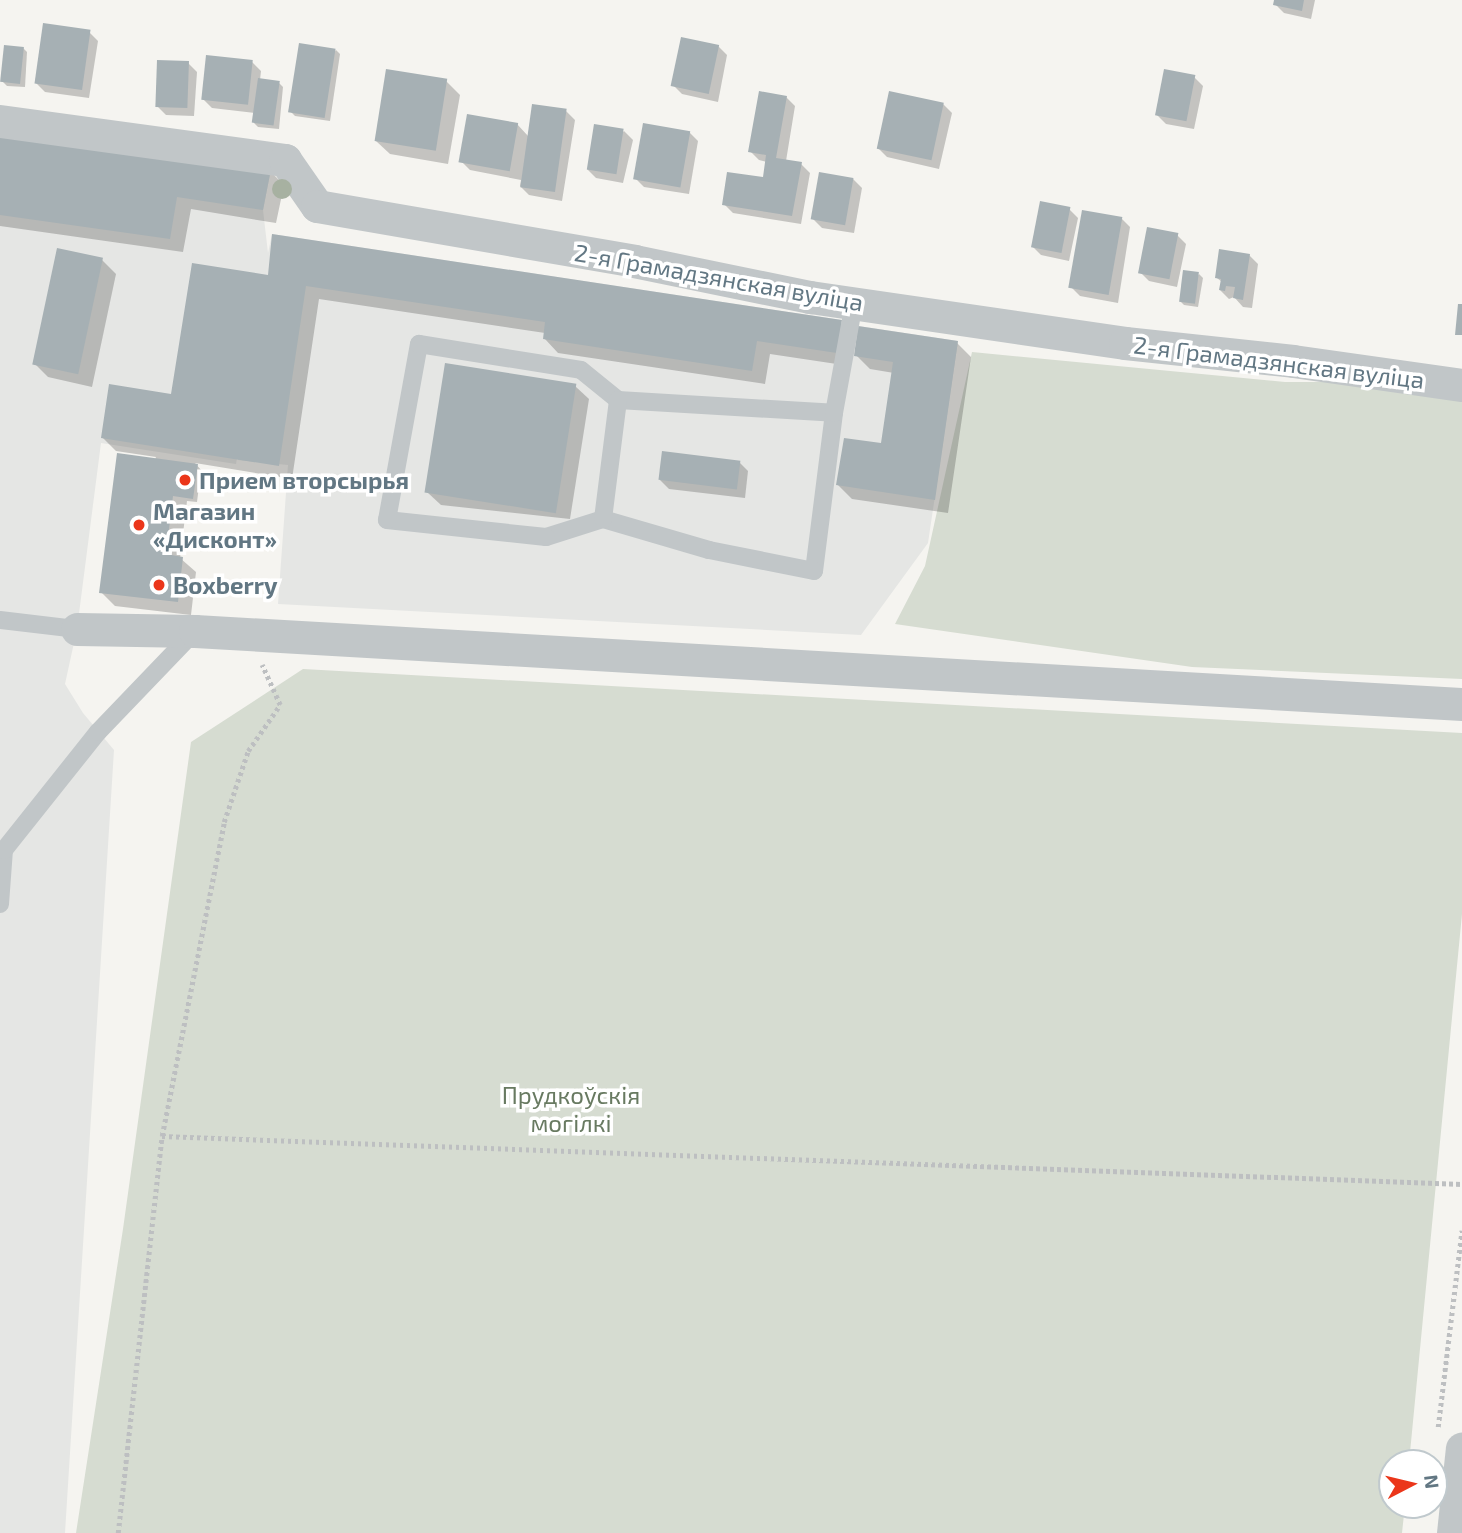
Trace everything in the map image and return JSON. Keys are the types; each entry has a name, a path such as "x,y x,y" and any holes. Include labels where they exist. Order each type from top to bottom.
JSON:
{"street":[{"name":"2-я Грамадзянская вуліца","path":"0,121 285,160 317,206 634,261 854,303 1125,343 1293,361 1462,385"},
{"path":"76,629 195,631 1462,704"},
{"path":"1450,1442 1454,1526"}],"lane":[{"path":"834,413 618,400 581,370 419,344 387,520 546,537 603,519 709,550 814,570 834,413 854,303"},
{"path":"603,519 618,400"},
{"path":"0,620 76,629"},
{"path":"0,904 4,850 98,732 195,631"}],"path":[{"path":"118,1533 162,1136 224,822 248,751 280,705 248,636"},
{"path":"162,1136 1462,1184"},
{"path":"1450,1442 1462,1230"}],"shaded area":[{"path":"0,132 271,169 263,210 268,253 272,234 842,320 859,326 958,341 928,543 861,635 278,604 288,465 238,460 268,262 236,464 101,443 77,629 65,684 83,713 114,750 65,1533 0,1533"}],"green space":[{"path":"972,352 1285,382 1358,382 1462,399 1462,679 1192,667 895,624 925,566"},
{"name":"Прудкоўскія могілкі","path":"303,669 1462,733 1462,914 1410,1449 1378,1449 1378,1519 1404,1519 1402,1533 76,1533 123,1229 191,742"}],"building":[{"path":"1274,0 1304,0 1302,11 1273,5"},
{"path":"43,23 91,30 82,90 35,83"},
{"path":"681,37 719,45 709,94 671,86"},
{"path":"299,43 336,49 325,118 288,112"},
{"path":"4,45 24,47 20,84 0,82"},
{"path":"206,55 253,60 248,105 201,100"},
{"path":"157,60 189,61 187,108 155,107"},
{"path":"386,69 447,79 436,151 375,141"},
{"path":"1164,69 1195,75 1186,121 1155,115"},
{"path":"258,78 280,81 274,126 252,123"},
{"path":"759,91 787,96 776,158 802,162 792,216 722,205 727,172 763,177 766,155 748,152"},
{"path":"889,91 944,103 932,160 877,149"},
{"path":"532,104 567,109 555,192 520,187"},
{"path":"467,114 518,123 510,171 458,162"},
{"path":"643,123 690,131 680,187 633,179"},
{"path":"594,124 624,129 616,174 587,169"},
{"path":"0,132 271,169 263,210 177,197 170,239 0,215"},
{"path":"819,172 853,178 845,225 811,219"},
{"path":"1040,201 1070,207 1061,253 1031,247"},
{"path":"1082,210 1122,217 1109,295 1068,288"},
{"path":"1147,227 1178,233 1169,279 1138,273"},
{"path":"272,234 842,320 837,353 757,341 752,371 543,339 545,322 306,286 279,466 101,438 109,384 171,394 192,263 268,275"},
{"path":"57,248 103,258 78,374 32,364"},
{"path":"1219,249 1250,254 1243,300 1233,298 1235,287 1226,286 1225,291 1219,290 1221,279 1215,278"},
{"path":"1183,270 1199,272 1195,304 1179,302"},
{"path":"1458,304 1462,304 1462,335 1455,335"},
{"path":"858,326 958,341 935,500 836,485 844,438 881,443 893,362 854,356"},
{"path":"445,363 576,384 556,513 425,492"},
{"path":"662,451 740,461 737,489 658,480"},
{"name":"Магазин «Дисконт»","path":"117,453 198,464 193,499 173,496 166,554 183,557 178,602 99,593"}],"place":[{"name":"Прием вторсырья","path":"185,480"},
{"name":"Магазин «Дисконт»","path":"139,525"},
{"name":"Boxberry","path":"159,585"}]}
